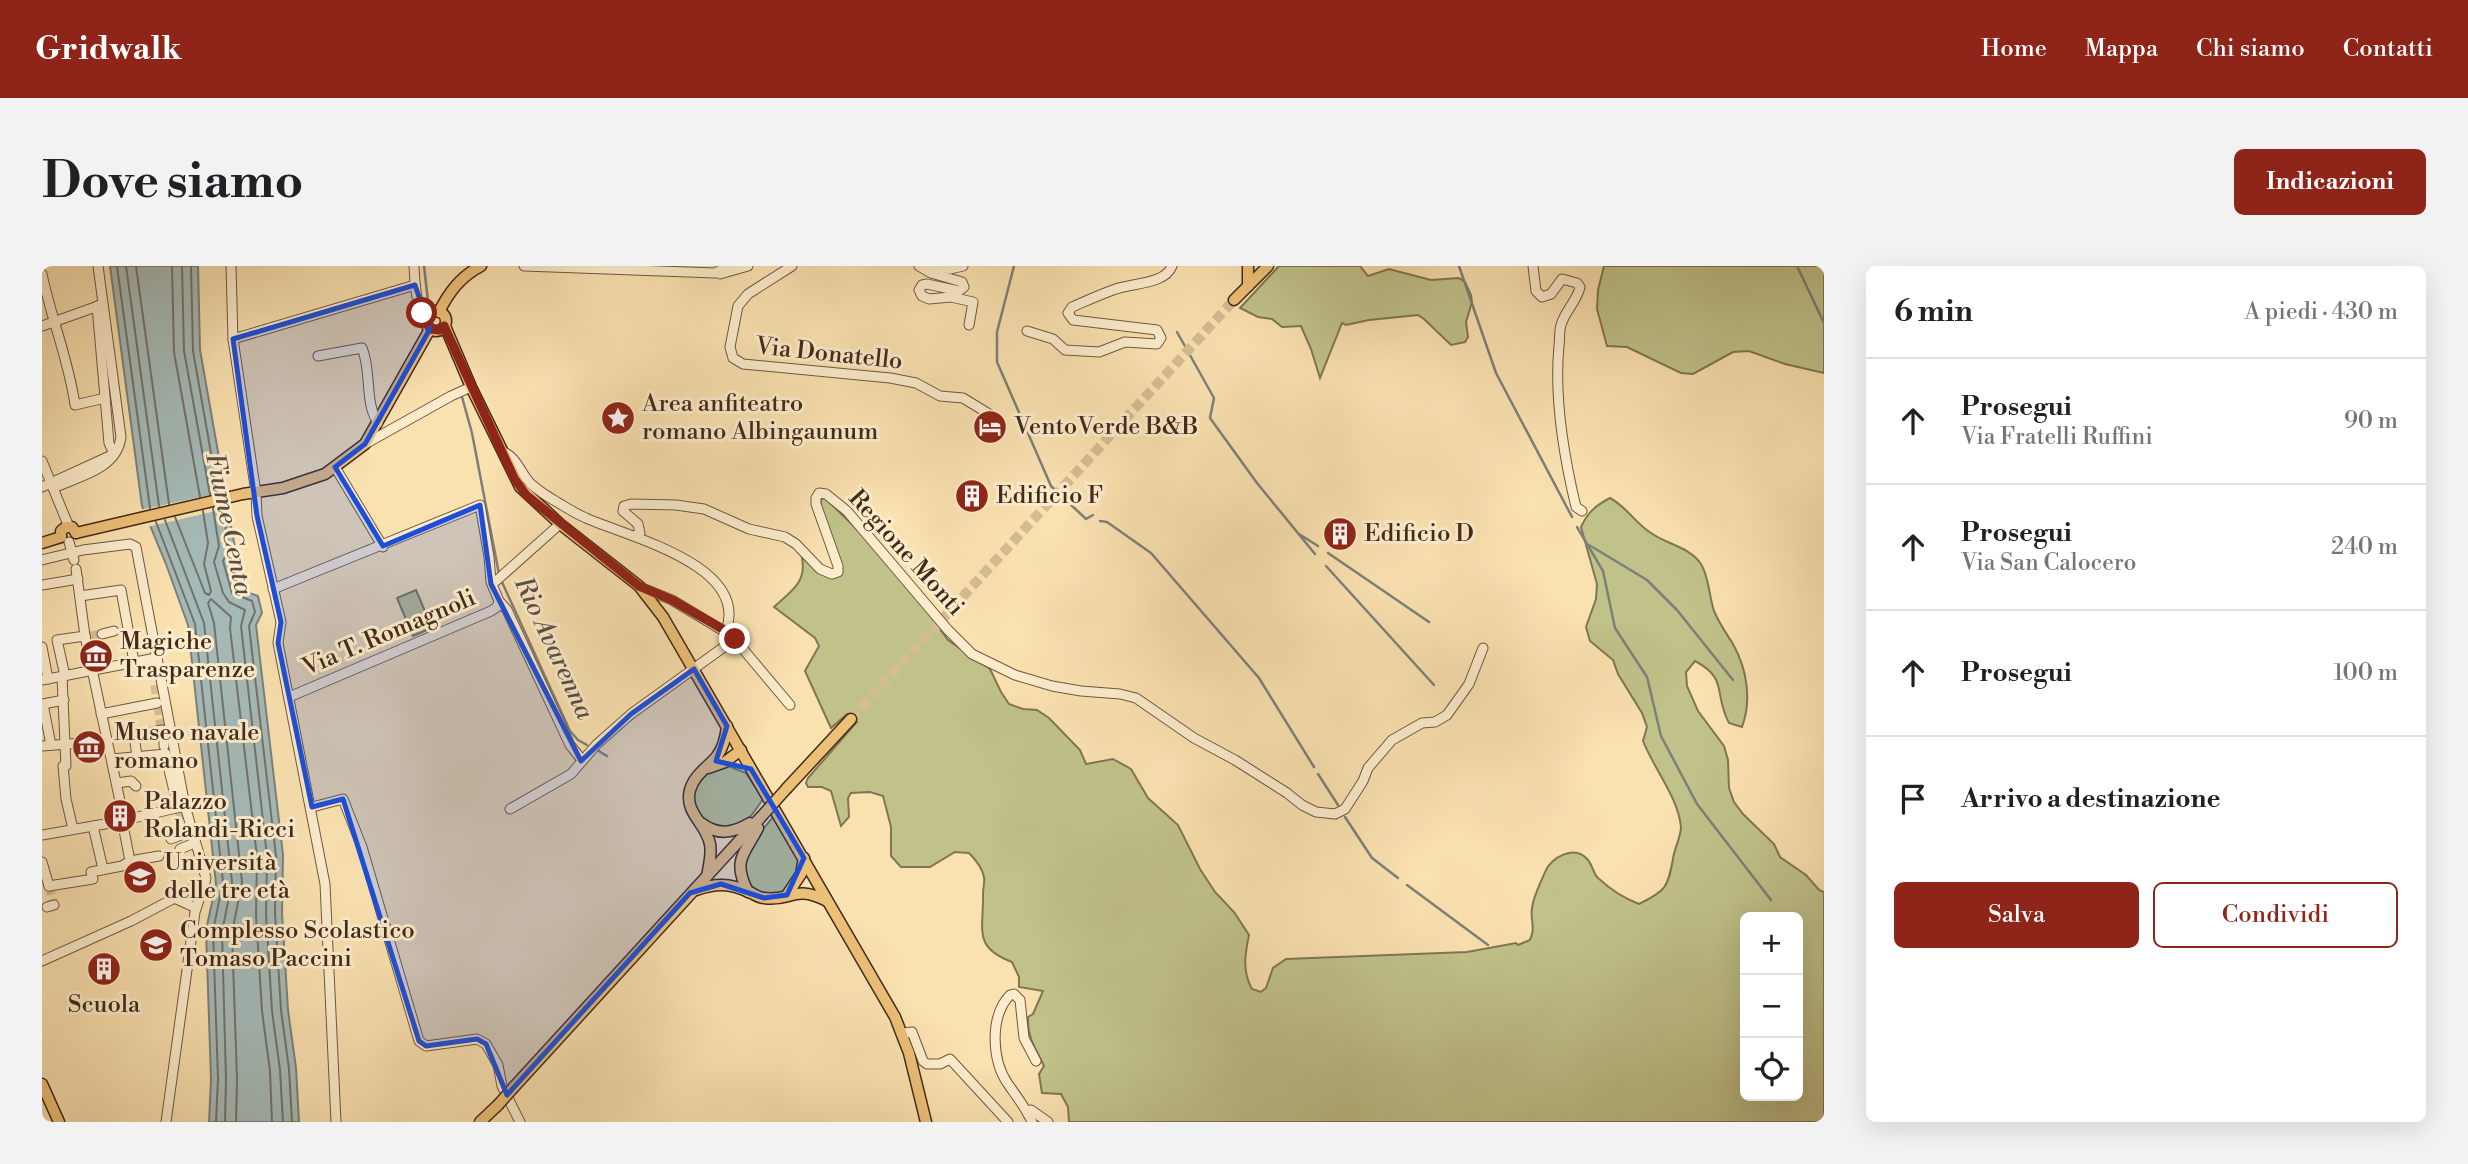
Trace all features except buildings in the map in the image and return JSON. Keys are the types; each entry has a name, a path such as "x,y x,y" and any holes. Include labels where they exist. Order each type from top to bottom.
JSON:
{"main road":[{"path":"439,312 459,281 481,266"},
{"path":"1248,266 1248,286"},
{"path":"1234,300 1268,266"},
{"path":"42,543 73,552 123,522 312,480 335,467 365,444 378,424 432,312 439,312 446,320 440,330 428,324"},
{"path":"444,326 520,487 560,524 639,586 663,617 903,1033 926,1122"},
{"path":"480,1122 851,719"},
{"path":"722,758 727,726"},
{"path":"707,876 710,842 692,813 690,788 696,777 706,768 734,749 741,750"},
{"path":"722,758 751,769"},
{"path":"696,819 718,832 729,832 737,831 761,817"},
{"path":"748,892 739,863 761,817"},
{"path":"798,889 804,858"},
{"path":"690,892 721,884 733,885 764,898 788,895 809,878 816,879"},
{"path":"798,889 829,902"},
{"path":"42,1084 59,1122"}],"street":[{"path":"98,266 105,398 109,443 114,454"},
{"path":"231,266 233,339 257,516 281,622 278,643 325,884 336,1122"},
{"path":"414,266 415,285 422,313 428,324"},
{"path":"524,266 723,274 748,266"},
{"path":"715,273 728,266"},
{"name":"Via Donatello","path":"792,266 748,294 738,306 730,347 733,358 738,362 890,377 916,383 940,396 963,398 994,417"},
{"path":"919,266 931,273 962,282 964,287 959,291 927,284 922,285 919,290 925,298 951,297 973,302 969,325"},
{"path":"933,266 950,269 963,266"},
{"path":"1027,331 1053,339 1065,350 1099,352 1125,342 1157,344 1161,338 1157,330 1075,321 1070,319 1068,313 1072,307 1115,288 1161,277 1169,273 1172,266"},
{"path":"1533,266 1536,291 1542,297 1551,294 1562,279 1580,286 1578,295 1562,322 1556,374 1559,413 1572,492 1576,507 1582,511"},
{"path":"42,274 72,384 75,405 105,398"},
{"path":"233,339 415,285"},
{"path":"42,326 100,306"},
{"path":"49,486 114,454 119,448 121,437 100,306"},
{"path":"318,356 362,348 373,416 378,424"},
{"path":"365,444 471,387"},
{"path":"503,452 509,454 541,492 583,517 636,535 703,571 727,596 729,609 726,631"},
{"path":"42,461 73,552 121,806"},
{"path":"335,467 383,547"},
{"name":"Regione Monti","path":"636,535 640,533 638,524 623,511 624,506 676,505 704,509 749,529 785,537 796,544 820,569 832,574 838,572 838,566 817,505 819,493 826,494 847,511 947,630 972,654 1021,677 1063,688 1136,698 1317,812 1335,814 1345,808 1363,781 1368,768 1392,740 1422,723 1435,722 1447,715 1469,684 1483,648"},
{"path":"273,589 383,547 480,505 491,582 499,601 507,610 570,745 582,761"},
{"path":"496,581 560,524"},
{"path":"42,560 73,552 130,544 136,547 153,661 180,808 206,877 196,908 166,1122"},
{"path":"42,585 73,552"},
{"path":"639,586 672,600 726,631 790,705"},
{"path":"80,596 121,590 135,662"},
{"name":"Via T. Romagnoli","path":"289,697 491,611 497,607 499,601"},
{"path":"102,634 128,629"},
{"path":"76,829 66,799 62,766 66,766 63,743 64,676 57,640 87,636"},
{"path":"510,809 571,774 597,744 631,714 735,639"},
{"path":"42,647 45,680 135,662 153,661"},
{"path":"153,661 155,685"},
{"path":"64,700 43,706 46,745 107,741"},
{"path":"102,714 157,704"},
{"path":"136,756 134,736 162,730"},
{"path":"112,759 165,749 174,791"},
{"path":"117,783 131,782 136,786"},
{"path":"312,807 343,799 362,848 419,1041 426,1046 477,1039 486,1044 498,1065 502,1086 520,1122"},
{"path":"42,835 180,808"},
{"path":"122,820 130,860"},
{"path":"93,826 103,869"},
{"path":"171,839 185,828 192,844 180,849"},
{"path":"45,875 91,872 122,866 130,860 159,856"},
{"path":"42,961 104,934 205,882"},
{"path":"174,898 196,908"},
{"path":"1030,1118 1007,1083 996,1044 1000,1012 1010,995 1014,994 1020,1000 1024,1038 1036,1061"},
{"path":"903,1033 912,1032 923,1061 927,1064 940,1064 950,1059 1008,1122"},
{"path":"1030,1118 1031,1110 1036,1111 1048,1122"}],"highlighted area":[{"path":"415,285 430,329 365,444 335,467 383,546 480,505 491,584 581,761 631,714 694,669 727,726 716,761 751,769 804,858 787,895 764,898 721,884 690,893 507,1095 486,1044 477,1039 426,1046 419,1041 343,799 312,807 278,643 281,622 257,516 233,339"}],"green space":[{"path":"1279,266 1360,266 1368,276 1389,269 1431,280 1459,278 1465,282 1471,295 1472,302 1466,322 1468,337 1465,342 1451,345 1418,315 1346,325 1342,323 1320,378 1301,326 1282,327 1272,319 1258,317 1240,308"},
{"path":"1604,266 1824,266 1824,373 1785,364 1749,351 1733,352 1693,374 1681,373 1627,347 1607,346 1597,309"},
{"path":"824,497 871,543 916,596 948,640 990,669 1009,704 1037,710 1049,718 1080,750 1086,764 1113,759 1131,769 1148,798 1178,825 1200,869 1249,935 1247,976 1252,989 1261,992 1266,988 1273,968 1286,959 1467,952 1516,943 1518,945 1530,940 1533,931 1532,908 1537,890 1548,867 1564,854 1583,855 1596,876 1612,890 1639,904 1664,887 1680,835 1679,816 1671,794 1643,741 1647,727 1642,713 1618,674 1613,660 1590,641 1586,627 1596,599 1597,584 1581,527 1589,513 1610,498 1645,529 1691,554 1701,564 1714,611 1738,654 1745,674 1747,706 1742,727 1729,723 1716,681 1706,668 1695,661 1686,672 1687,686 1698,711 1724,746 1728,760 1729,788 1734,802 1774,844 1780,857 1824,892 1824,1122 1069,1122 1068,1107 1061,1094 1042,1093 1039,1074 1044,1066 1029,1031 1028,1017 1033,1014 1043,991 1019,987 1019,977 1012,962 999,956 986,943 982,927 984,879 976,861 969,853 955,852 930,867 901,867 891,856 891,827 883,796 870,792 851,793 848,798 849,817 841,826 831,791 822,787 808,787 806,783 857,722 847,714 831,728 805,671 819,646 815,638 774,607 800,581 802,558 828,576 839,575 820,508 821,499"},
{"path":"416,590 432,628 413,636 397,598"},
{"path":"728,766 746,773 763,799 744,822 724,829 713,826 704,819 694,800 694,790 698,781 707,773"},
{"path":"773,817 800,866 786,889 774,895 759,891 746,881 745,855"}],"water":[{"name":"Fiume Centa","path":"110,266 198,266 200,350 236,554 230,560 238,589 258,596 262,613 256,625 283,855 282,913 299,1122 209,1122 211,1079 206,930 216,884 188,625 142,506"}],"pier":[{"path":"229,491 233,507 147,527 139,510"}],"waterway":[{"name":"Rio Avarenna","path":"424,266 428,301"},
{"path":"1014,266 997,332 997,362 1051,486 1086,519 1093,515"},
{"path":"1459,266 1496,373 1572,517"},
{"path":"1797,266 1824,323"},
{"path":"1177,332 1214,398 1210,418 1257,483 1315,554"},
{"name":"Rio Avarenna","path":"462,397 472,433 499,574"},
{"path":"1100,521 1107,522 1151,553 1259,678 1314,767"},
{"path":"1577,527 1603,571 1615,628 1647,677 1661,736 1697,804 1771,900"},
{"path":"1299,534 1318,546"},
{"path":"1589,545 1647,580 1677,610 1733,680"},
{"path":"1328,553 1429,622"},
{"path":"1326,566 1434,685"},
{"name":"Rio Avarenna","path":"501,580 570,731 587,745"},
{"name":"Rio Avarenna","path":"597,750 607,756"},
{"path":"1318,774 1338,805"},
{"path":"1345,817 1372,858 1398,878"},
{"path":"1407,885 1488,945"}],"tunnel":[{"path":"851,719 1234,300"},
{"path":"90,636 102,634"},
{"path":"155,685 157,702"},
{"path":"158,706 161,729"},
{"path":"174,791 177,806"},
{"path":"179,811 183,824"},
{"path":"49,886 54,905"}],"place":[{"name":"Area anfiteatro romano Albingaunum","path":"618,418"},
{"name":"VentoVerde B&B","path":"990,427"},
{"name":"Edificio F","path":"972,496"},
{"name":"Edificio D","path":"1340,534"},
{"name":"Magiche Trasparenze","path":"96,656"},
{"name":"Museo navale romano","path":"89,747"},
{"name":"Palazzo Rolandi-Ricci","path":"120,816"},
{"name":"Università delle tre età","path":"140,877"},
{"name":"Complesso Scolastico Tomaso Paccini","path":"156,945"},
{"name":"Scuola","path":"104,969"}],"route":[{"path":"422,313 430,329 440,330 444,326 514,478 526,495 639,586 672,600 735,639"}]}
